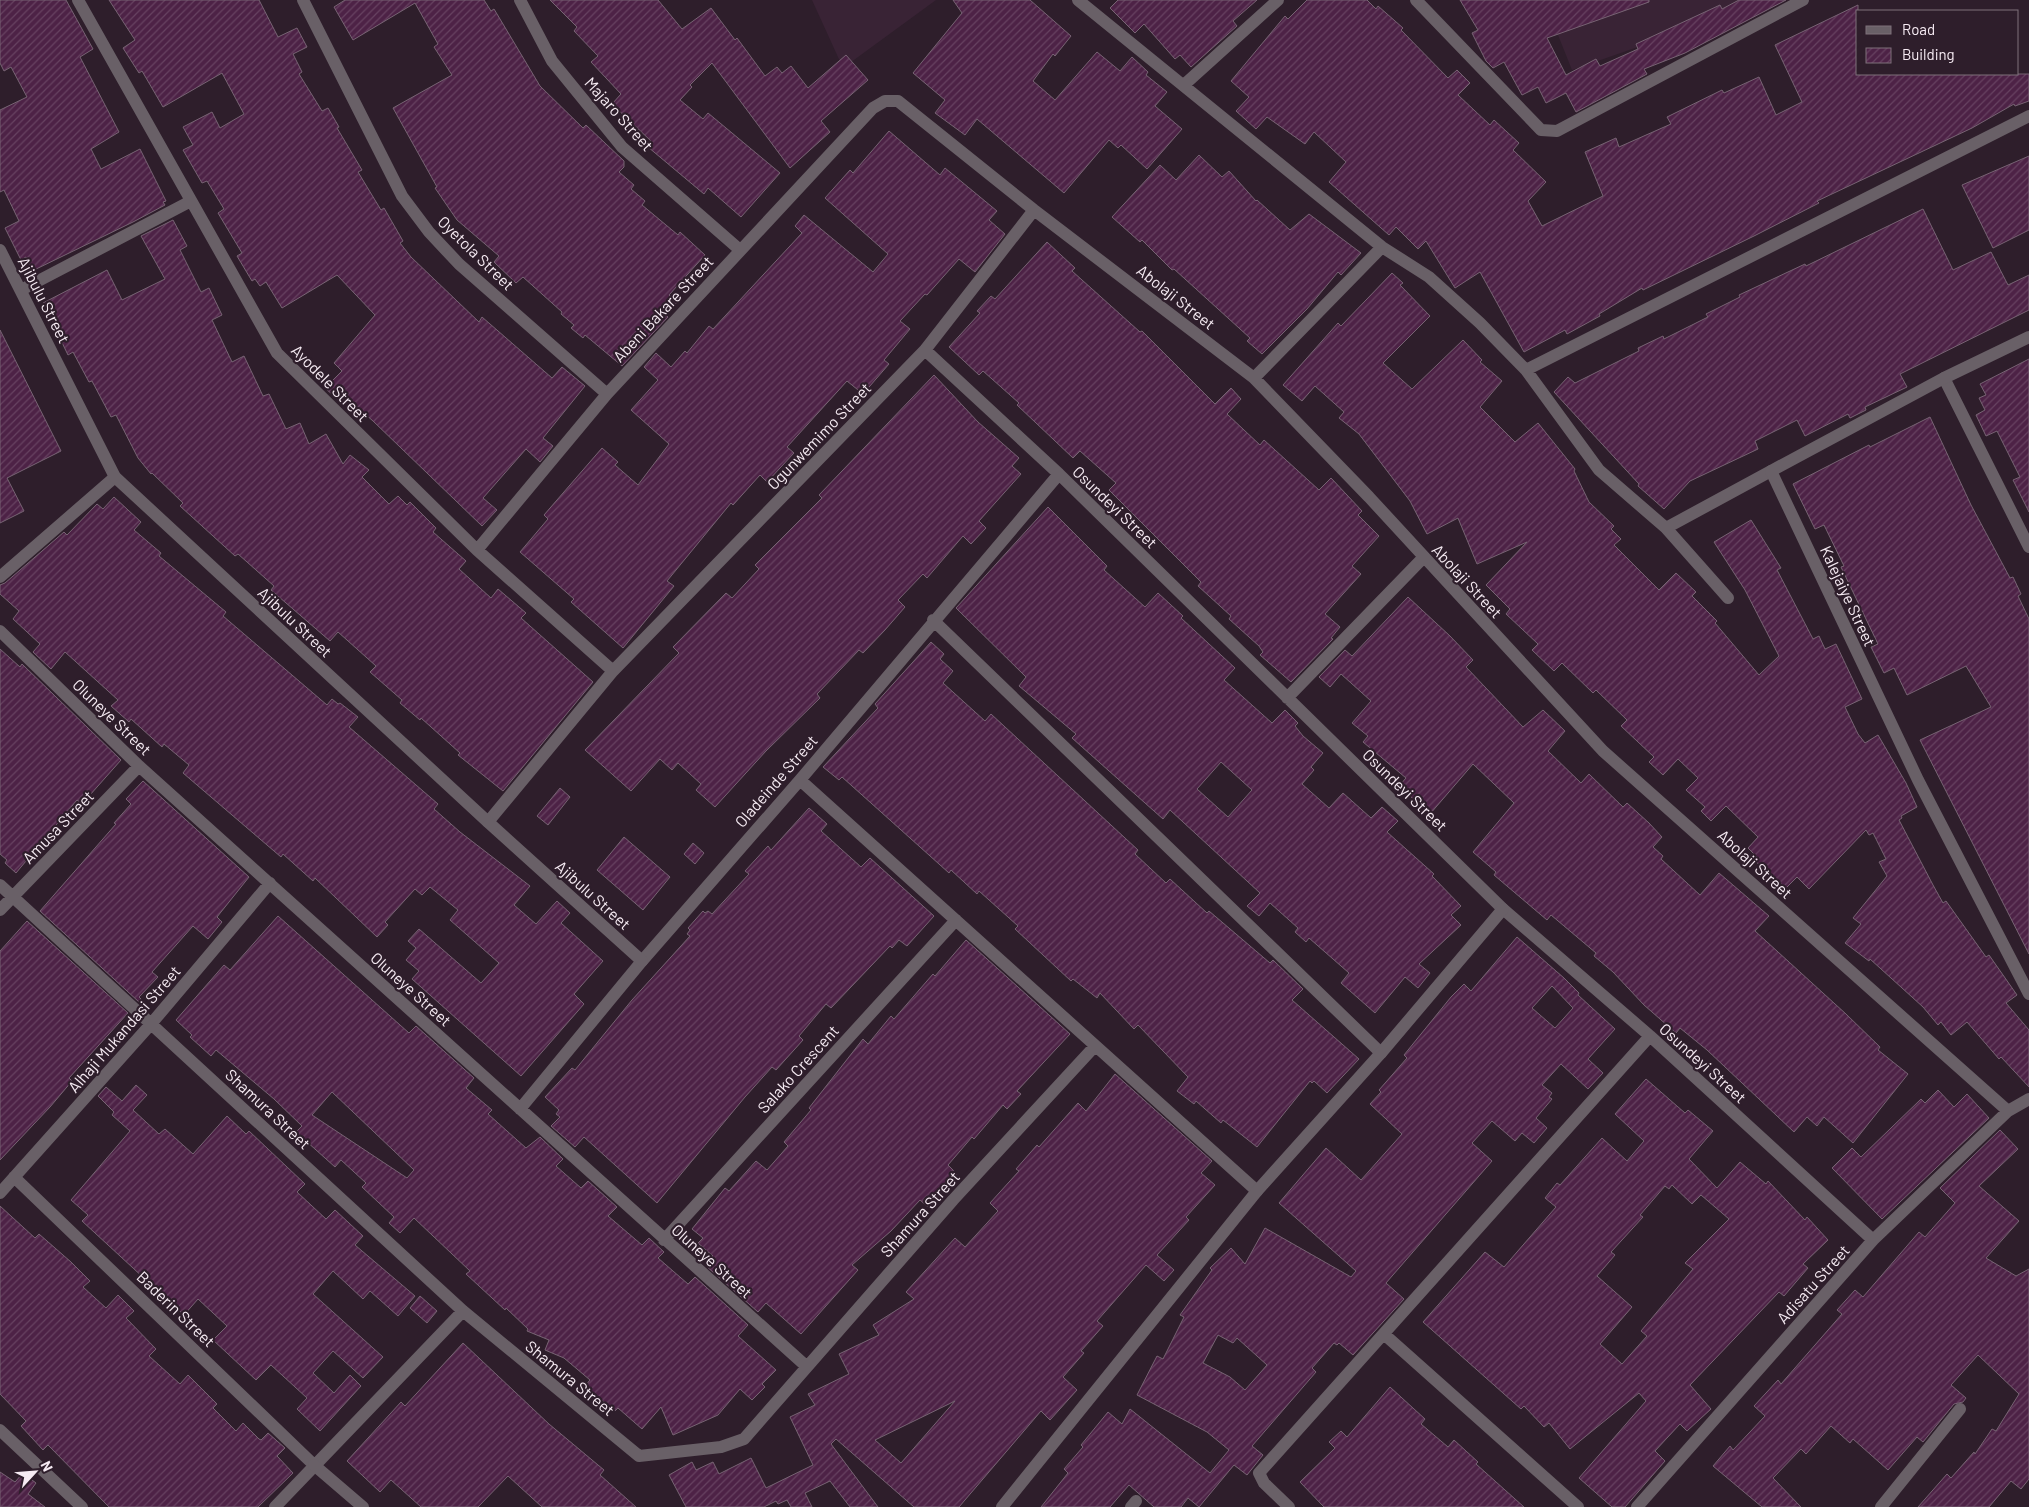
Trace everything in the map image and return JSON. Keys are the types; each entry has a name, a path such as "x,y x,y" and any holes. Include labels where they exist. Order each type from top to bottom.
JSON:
{"street":[{"name":"Ayodele Street","path":"78,0 277,353 477,550 613,671"},
{"name":"Oyetola Street","path":"303,0 402,196 428,232 459,264 607,394"},
{"name":"Majaro Street","path":"520,0 552,61 622,147 740,250"},
{"path":"1078,0 1185,84 1382,247 1429,277 1480,323 1526,370 1599,470 1666,528 1728,598"},
{"path":"1185,84 1278,0"},
{"path":"1416,0 1447,30 1540,130 1557,131 1803,0"},
{"name":"Abeni Bakare Street","path":"477,550 607,394 873,108 885,101"},
{"name":"Abolaji Street","path":"885,101 898,101 1034,210 1254,378 1369,497 1422,558 1603,751 2008,1110"},
{"path":"1526,370 2029,116"},
{"path":"21,290 191,201"},
{"name":"Ogunwemimo Street","path":"488,822 613,671 925,350 1034,210"},
{"path":"1254,378 1382,247"},
{"name":"Ajibulu Street","path":"0,250 115,477 488,822 642,961"},
{"path":"1666,528 1944,378 2029,337"},
{"name":"Osundeyi Street","path":"925,350 1059,474 1503,909 1650,1036 1873,1240"},
{"path":"1944,378 2029,547"},
{"name":"Kalejaiye Street","path":"1771,471 1918,780 2029,994"},
{"name":"Oladeinde Street","path":"520,1109 642,961 800,780 933,620 1059,474"},
{"path":"0,577 115,477"},
{"path":"1287,698 1422,558"},
{"path":"933,620 1381,1053"},
{"name":"Oluneye Street","path":"0,630 139,766 806,1366"},
{"name":"Amusa Street","path":"0,910 139,766"},
{"path":"800,780 1257,1191"},
{"name":"Alhaji Mukandasi Street","path":"0,1193 151,1024 270,883"},
{"name":"Shamura Street","path":"0,885 463,1311 638,1456 721,1446 744,1439 953,1200 1095,1046"},
{"path":"1002,1507 1257,1191 1381,1053 1503,909"},
{"name":"Salako Crescent","path":"664,1240 956,920"},
{"path":"1289,1507 1264,1483 1259,1473 1385,1335 1650,1036"},
{"name":"Adisatu Street","path":"1636,1507 1873,1240 2008,1110 2029,1099"},
{"name":"Baderin Street","path":"14,1177 314,1465 363,1507"},
{"path":"275,1507 463,1311"},
{"path":"1385,1335 1578,1507"},
{"path":"1881,1507 1960,1409"},
{"path":"0,1430 82,1507"}],"shaded area":[{"path":"812,0 936,0 843,68"},
{"path":"1544,0 1772,0 1572,70"}],"building":[{"path":"0,0 66,0 93,49 80,57 119,132 91,149 101,169 140,149 166,201 163,202 165,205 133,222 32,271 26,257 21,260 5,228 19,221 4,190 0,192 0,110 27,97 11,67 4,71 0,63"},
{"path":"109,0 259,0 278,37 297,28 307,47 293,54 302,72 299,74 322,111 328,108 339,127 337,128 362,170 358,172 381,210 384,208 403,241 400,243 411,257 479,322 482,317 552,378 562,367 585,386 543,438 553,446 540,462 526,449 483,498 497,510 482,526 373,421 349,400 344,405 325,388 342,371 334,363 375,315 337,275 282,308 266,282 260,286 255,279 252,281 237,256 242,253 218,213 224,209 207,181 202,183 183,150 193,145 183,127 212,112 220,128 244,114 222,73 163,107 142,71 139,73 123,48 135,40"},
{"path":"345,0 484,0 491,11 494,9 540,86 583,128 586,125 624,161 624,167 619,172 634,185 631,189 645,201 642,205 678,235 680,232 705,255 669,295 677,302 666,315 668,317 622,366 585,335 583,338 571,328 574,325 561,314 562,312 523,277 516,283 494,262 499,256 457,220 435,188 437,187 393,108 452,75 434,47 438,44 415,3 353,40 334,7"},
{"path":"550,0 658,0 682,29 711,8 735,40 737,38 765,76 777,67 782,73 791,66 808,88 846,55 868,80 821,121 830,132 790,168 712,63 690,85 692,87 680,100 703,119 708,113 780,173 741,217 708,188 704,194 648,147 652,142 612,104 621,94 591,62 598,56 574,31 577,27"},
{"path":"953,0 1030,0 1071,36 1055,56 1053,54 1033,81 1055,100 1097,52 1120,71 1132,57 1148,72 1146,75 1167,92 1155,106 1182,129 1147,169 1121,145 1118,148 1109,140 1064,193 977,119 965,135 935,113 945,100 913,73 962,13"},
{"path":"1118,0 1257,0 1233,21 1237,26 1191,67 1180,55 1175,59 1144,24 1135,33 1110,8"},
{"path":"1307,0 1367,0 1376,9 1378,6 1403,28 1401,30 1448,78 1457,70 1470,83 1458,95 1490,125 1494,120 1519,143 1513,150 1546,182 1528,201 1542,226 1603,196 1585,152 1616,138 1619,147 1671,124 1667,117 1722,90 1724,93 1759,77 1776,115 1802,102 1775,45 1858,5 1858,10 1856,10 1856,75 2029,74 2029,101 2015,106 2014,104 1972,128 1817,201 1819,203 1754,236 1643,290 1642,288 1599,314 1600,316 1567,334 1565,330 1524,352 1480,272 1455,288 1426,241 1418,249 1396,227 1389,235 1329,182 1346,162 1314,132 1305,144 1267,117 1256,129 1236,111 1249,97 1231,81 1285,16 1288,19"},
{"path":"1460,0 1649,0 1649,2 1547,38 1566,75 1596,59 1600,66 1638,49 1636,44 1720,5 1722,9 1739,0 1786,0 1685,53 1644,69 1647,74 1576,112 1566,93 1546,103 1538,87 1522,95 1504,62 1493,68 1486,61 1472,33 1478,30"},
{"path":"889,131 940,175 945,168 997,211 989,220 1005,234 975,272 959,259 927,295 925,294 900,321 910,329 884,360 889,364 863,394 847,381 787,447 794,453 767,482 760,475 733,505 731,503 667,581 674,586 623,648 571,602 574,599 520,552 548,519 544,515 602,448 618,462 615,465 638,485 669,444 631,410 658,380 644,367 656,353 671,367 685,351 687,353 709,326 713,329 802,233 795,226 804,215 873,272 888,254 825,198 850,170 853,173"},
{"path":"1199,155 1222,177 1229,171 1256,201 1290,230 1309,214 1361,253 1341,275 1338,272 1307,309 1262,354 1247,341 1250,338 1174,269 1172,270 1142,240 1140,242 1112,217 1160,165 1176,180"},
{"path":"2029,156 2029,230 1993,248 1962,185"},
{"path":"1923,209 1953,270 1991,252 2008,285 2029,275 2029,310 1900,374 1907,387 1865,407 1866,410 1850,418 1848,414 1805,436 1797,420 1755,441 1758,449 1690,481 1664,509 1638,486 1639,484 1554,392 1568,377 1575,383 1639,351 1638,348 1663,336 1664,339 1708,317 1706,314 1740,297 1739,295 1805,264 1806,266"},
{"path":"173,220 187,246 180,250 201,292 209,288 222,315 212,320 232,362 244,356 263,396 269,394 286,429 300,423 309,444 326,434 343,464 350,455 369,470 362,477 389,504 398,496 407,505 410,502 436,528 433,532 466,561 459,569 491,598 498,589 526,613 521,618 593,682 503,791 458,755 460,753 421,718 420,720 400,703 402,700 370,672 376,666 338,632 330,641 271,590 274,586 238,554 235,556 180,506 183,503 151,474 138,458 116,415 111,417 92,381 89,382 73,352 68,355 43,303 107,270 122,300 165,279 141,236"},
{"path":"1047,242 1075,268 1072,271 1140,332 1142,331 1215,404 1231,388 1241,399 1227,414 1260,445 1264,440 1319,490 1331,478 1362,511 1358,515 1379,536 1352,566 1361,574 1325,614 1340,627 1331,638 1333,639 1291,682 1260,655 1263,652 1259,646 1229,619 1231,616 1198,586 1201,582 1109,490 1116,483 1080,451 1073,458 1017,405 1019,403 983,371 979,375 949,347 980,313 977,311 991,296 995,299"},
{"path":"1392,273 1403,283 1400,285 1430,316 1383,363 1412,389 1463,340 1482,360 1480,362 1502,381 1480,407 1515,442 1538,423 1575,469 1574,471 1589,502 1614,526 1611,529 1621,539 1614,545 1659,590 1676,573 1696,592 1692,596 1717,621 1715,623 1759,675 1779,656 1745,590 1714,542 1751,520 1781,568 1777,570 1813,639 1819,636 1825,649 1836,644 1862,699 1845,707 1858,734 1865,743 1878,735 1906,783 1917,807 1901,816 1902,818 1899,820 1943,903 1946,901 1986,957 1989,955 2017,995 2006,1003 2029,1030 2029,1087 2001,1057 1999,1059 1967,1022 1951,1035 1941,1022 1938,1025 1923,1007 1870,959 1869,961 1845,943 1861,924 1853,918 1887,876 1879,862 1886,859 1873,833 1869,835 1866,830 1809,889 1797,877 1786,888 1754,860 1757,857 1748,848 1758,837 1726,806 1711,821 1701,811 1705,807 1686,790 1698,778 1678,759 1663,775 1649,762 1654,757 1621,726 1627,720 1596,690 1593,693 1562,663 1554,671 1532,650 1538,644 1506,614 1510,609 1486,585 1527,542 1477,564 1458,518 1427,534 1410,501 1359,434 1339,418 1344,412 1315,386 1302,401 1283,385 1338,323 1341,326"},
{"path":"0,330 61,451 7,478 24,511 0,523"},
{"path":"2029,359 2029,512 2013,480 2020,477 1997,431 1986,436 1976,415 1985,410 1979,398 1986,395 1980,384"},
{"path":"934,375 978,422 1019,458 1012,466 1021,474 979,521 986,528 971,544 963,536 927,578 923,574 898,600 905,607 885,630 863,653 859,650 817,694 820,698 766,751 715,807 696,790 701,784 678,763 672,770 660,759 631,791 585,750 679,653 673,647 726,593 732,598 759,569 755,565 822,498 819,495"},
{"path":"1930,417 1971,505 2010,578 2013,577 2021,594 2018,596 2029,619 2029,954 1920,740 1991,707 1966,666 1907,695 1894,668 1884,673 1871,647 1878,644 1841,567 1844,566 1824,525 1815,529 1793,484 1869,445 1870,447"},
{"path":"114,497 141,522 134,530 161,553 159,556 226,612 223,616 327,705 332,699 358,717 349,727 438,804 434,809 460,832 530,886 514,905 536,924 557,901 570,913 561,923 603,961 574,994 584,1004 521,1076 412,979 419,971 406,960 416,948 408,941 419,929 481,983 499,963 450,920 458,910 430,887 422,895 415,889 385,922 388,925 377,937 315,878 313,881 283,854 281,857 183,773 189,765 164,744 162,747 131,719 129,722 111,706 118,700 65,652 51,669 33,652 40,644 13,619 19,611 0,594 0,585 5,583 64,532 67,535 97,504 103,509"},
{"path":"1048,507 1107,566 1104,570 1145,607 1158,593 1183,616 1181,618 1235,668 1224,680 1272,723 1285,710 1298,723 1295,726 1303,736 1323,753 1311,767 1314,770 1302,784 1329,808 1343,793 1371,818 1382,807 1398,821 1387,832 1434,874 1432,876 1461,906 1451,915 1461,925 1419,964 1430,973 1418,988 1405,977 1375,1013 1341,983 1349,973 1309,938 1306,942 1295,932 1298,928 1270,903 1259,916 1247,906 1260,893 1170,810 1163,819 1072,738 1076,734 1019,686 1026,677 956,608","holes":["1221,762 1252,790 1228,817 1197,789"]},
{"path":"1408,597 1473,660 1466,667 1523,727 1543,710 1565,731 1548,751 1581,783 1589,774 1623,807 1627,803 1649,823 1662,837 1653,847 1663,856 1661,859 1700,895 1719,873 1769,916 1755,931 1846,1014 1880,1047 1878,1050 1908,1074 1853,1143 1824,1117 1817,1126 1807,1117 1794,1132 1707,1050 1680,1028 1676,1033 1644,1005 1613,972 1594,956 1596,953 1551,915 1547,920 1494,875 1496,872 1473,852 1514,803 1473,764 1430,814 1399,786 1406,778 1363,742 1368,736 1352,723 1371,701 1341,674 1330,687 1319,677 1345,650 1352,656"},
{"path":"931,642 944,654 940,659 953,671 943,683 985,721 991,714 1138,850 1135,854 1166,883 1170,879 1207,913 1209,911 1270,963 1273,960 1303,989 1292,1000 1359,1059 1327,1093 1314,1081 1312,1083 1310,1081 1257,1147 1223,1120 1221,1123 1196,1101 1194,1104 1177,1091 1188,1077 1138,1025 1134,1029 1100,993 1097,998 1073,979 1071,981 1015,929 1018,926 979,891 977,894 951,870 949,873 842,777 839,780 823,767 878,708 875,704"},
{"path":"0,649 20,667 22,664 121,760 82,804 77,800 16,873 5,863 7,860 0,854"},
{"path":"143,781 249,877 217,917 222,922 208,939 193,926 152,972 158,977 139,997 141,999 139,1002 40,911 116,824 114,823 131,804 126,799"},
{"path":"560,788 570,797 548,825 537,816"},
{"path":"809,808 827,824 821,831 861,867 870,858 934,916 907,946 899,940 892,948 890,946 831,1008 826,1004 799,1036 803,1040 776,1070 772,1067 745,1097 657,1203 584,1137 575,1147 551,1126 560,1117 556,1114 559,1110 545,1097 572,1068 575,1070 632,1000 690,936 687,934 690,930 688,928 703,911 705,913 708,911 712,914 749,874 745,871 768,846 771,850"},
{"path":"624,837 670,877 643,910 597,870"},
{"path":"693,843 704,853 695,864 684,854"},
{"path":"278,916 409,1033 416,1026 474,1078 466,1088 492,1110 488,1114 526,1148 540,1137 563,1159 556,1166 581,1188 588,1181 617,1207 608,1216 642,1245 649,1238 664,1252 658,1258 688,1284 695,1277 748,1325 738,1336 776,1370 762,1384 765,1387 752,1400 740,1389 718,1415 673,1435 661,1407 642,1429 618,1408 615,1411 585,1386 590,1380 564,1358 545,1350 549,1340 527,1331 528,1329 506,1308 505,1310 466,1274 470,1271 414,1218 400,1233 389,1223 394,1217 362,1187 366,1183 341,1160 335,1167 296,1132 302,1126 274,1099 216,1050 211,1056 190,1037 192,1035 176,1020 224,965 230,970","holes":["332,1092 414,1170 407,1178 312,1115"]},
{"path":"27,921 128,1013 69,1078 72,1081 50,1107 0,1160 0,951"},
{"path":"1517,937 1564,978 1579,993 1578,995 1615,1029 1588,1059 1603,1073 1588,1089 1561,1064 1542,1085 1552,1093 1549,1097 1552,1099 1536,1118 1547,1128 1534,1143 1522,1133 1515,1141 1492,1121 1472,1143 1492,1161 1386,1283 1404,1299 1353,1355 1339,1343 1337,1345 1334,1343 1312,1368 1316,1372 1252,1446 1263,1455 1247,1475 1234,1465 1199,1507 1188,1498 1181,1507 1154,1507 1129,1485 1110,1507 1041,1507 1068,1473 1064,1469 1083,1447 1081,1445 1108,1412 1122,1424 1130,1409 1210,1473 1229,1450 1207,1432 1137,1395 1157,1356 1163,1359 1184,1317 1180,1315 1212,1270 1210,1268 1231,1248 1245,1264 1265,1228 1351,1277 1356,1271 1279,1203 1326,1148 1361,1180 1402,1134 1370,1104 1381,1092 1379,1090 1407,1058 1404,1055 1451,997 1464,984 1471,991","holes":["1552,986 1573,1008 1555,1028 1532,1008","1218,1335 1233,1343 1237,1338 1267,1365 1245,1390 1230,1377 1203,1363"]},
{"path":"966,940 1070,1034 1017,1091 1021,1094 1007,1109 1003,1105 974,1139 972,1137 948,1165 957,1174 928,1207 920,1200 891,1231 852,1265 858,1270 801,1334 766,1303 758,1312 705,1265 713,1256 698,1243 703,1238 692,1229 725,1188 729,1191 756,1161 767,1170 788,1146 784,1142 811,1110 809,1108 863,1039 868,1044 891,1016 894,1019"},
{"path":"1115,1074 1212,1161 1201,1173 1215,1185 1186,1217 1189,1220 1157,1255 1174,1270 1164,1281 1146,1265 1097,1321 1103,1326 1081,1351 1084,1353 1063,1377 1077,1390 1050,1420 1041,1411 959,1507 914,1507 836,1439 831,1444 878,1507 850,1507 830,1481 805,1493 812,1507 791,1507 787,1500 778,1504 776,1501 764,1507 686,1507 669,1475 692,1462 696,1470 713,1462 719,1474 751,1458 766,1488 813,1465 790,1417 815,1405 808,1394 849,1374 839,1354 879,1335 873,1325 914,1299 906,1292 955,1238 965,1247 998,1211 990,1203 1019,1171 1016,1169 1037,1145 1039,1147 1078,1103 1086,1111","holes":["955,1401 901,1463 875,1440"]},
{"path":"1646,1079 1685,1113 1688,1110 1713,1131 1689,1159 1717,1188 1740,1162 1766,1184 1768,1181 1805,1220 1807,1217 1828,1240 1803,1264 1808,1268 1784,1296 1779,1292 1690,1385 1711,1409 1687,1431 1680,1424 1655,1451 1665,1461 1625,1507 1612,1507 1579,1478 1646,1401 1639,1393 1570,1449 1549,1423 1544,1427 1524,1406 1521,1409 1423,1322 1485,1252 1504,1267 1556,1207 1545,1198 1557,1183 1560,1185 1602,1138 1627,1161 1644,1141 1615,1114","holes":["1672,1185 1692,1204 1701,1195 1729,1219 1685,1263 1693,1269 1641,1331 1647,1336 1622,1364 1600,1344 1632,1307 1597,1276 1615,1255 1611,1252 1643,1217 1640,1215 1665,1186 1669,1189"]},
{"path":"136,1085 147,1095 133,1110 159,1134 165,1129 193,1154 227,1116 246,1134 249,1131 305,1184 297,1192 326,1219 335,1210 363,1236 355,1245 415,1296 398,1316 370,1291 363,1299 333,1271 313,1294 383,1357 363,1378 333,1351 313,1373 334,1393 350,1375 361,1386 320,1431 297,1409 307,1398 271,1365 256,1380 213,1340 227,1326 198,1299 184,1315 82,1221 88,1215 71,1200 130,1131 112,1115 114,1112 98,1096 106,1087 122,1101"},
{"path":"1938,1090 1954,1107 1967,1094 1989,1118 1882,1219 1832,1168 1852,1148 1861,1157 1921,1099 1925,1103"},
{"path":"2000,1130 2018,1149 1979,1186 2019,1221 1986,1258 2016,1276 2029,1269 2029,1479 2021,1489 2011,1481 1989,1507 1918,1507 1947,1474 1951,1478 1974,1452 1975,1454 1992,1429 1996,1431 2019,1394 1978,1355 1951,1385 1966,1398 1963,1402 1954,1404 1923,1442 1917,1437 1888,1470 1853,1439 1850,1443 1831,1426 1806,1454 1801,1449 1773,1478 1801,1507 1762,1507 1713,1466 1730,1446 1733,1450 1765,1416 1754,1406 1778,1380 1781,1384 1842,1314 1837,1310 1855,1290 1863,1297 1919,1232 1925,1237 1955,1203 1940,1188"},
{"path":"0,1206 35,1238 39,1234 71,1262 90,1281 83,1287 106,1308 118,1295 134,1311 126,1318 156,1349 149,1356 180,1384 188,1375 217,1404 213,1408 236,1431 243,1423 259,1439 261,1440 268,1433 285,1448 277,1456 293,1473 258,1507 109,1507 48,1445 43,1450 21,1426 26,1421 0,1394"},
{"path":"420,1296 437,1311 427,1323 410,1308"},
{"path":"463,1343 549,1424 604,1470 600,1475 636,1507 542,1507 508,1476 478,1507 421,1507 391,1480 380,1492 347,1461 401,1402 405,1406"},
{"path":"1390,1387 1425,1419 1421,1424 1448,1447 1454,1440 1478,1462 1476,1464 1524,1507 1324,1507 1300,1482 1335,1448 1329,1442 1341,1431 1347,1437"},
{"path":"0,1472 15,1482 23,1473 36,1483 28,1494 45,1507 0,1507"}]}
